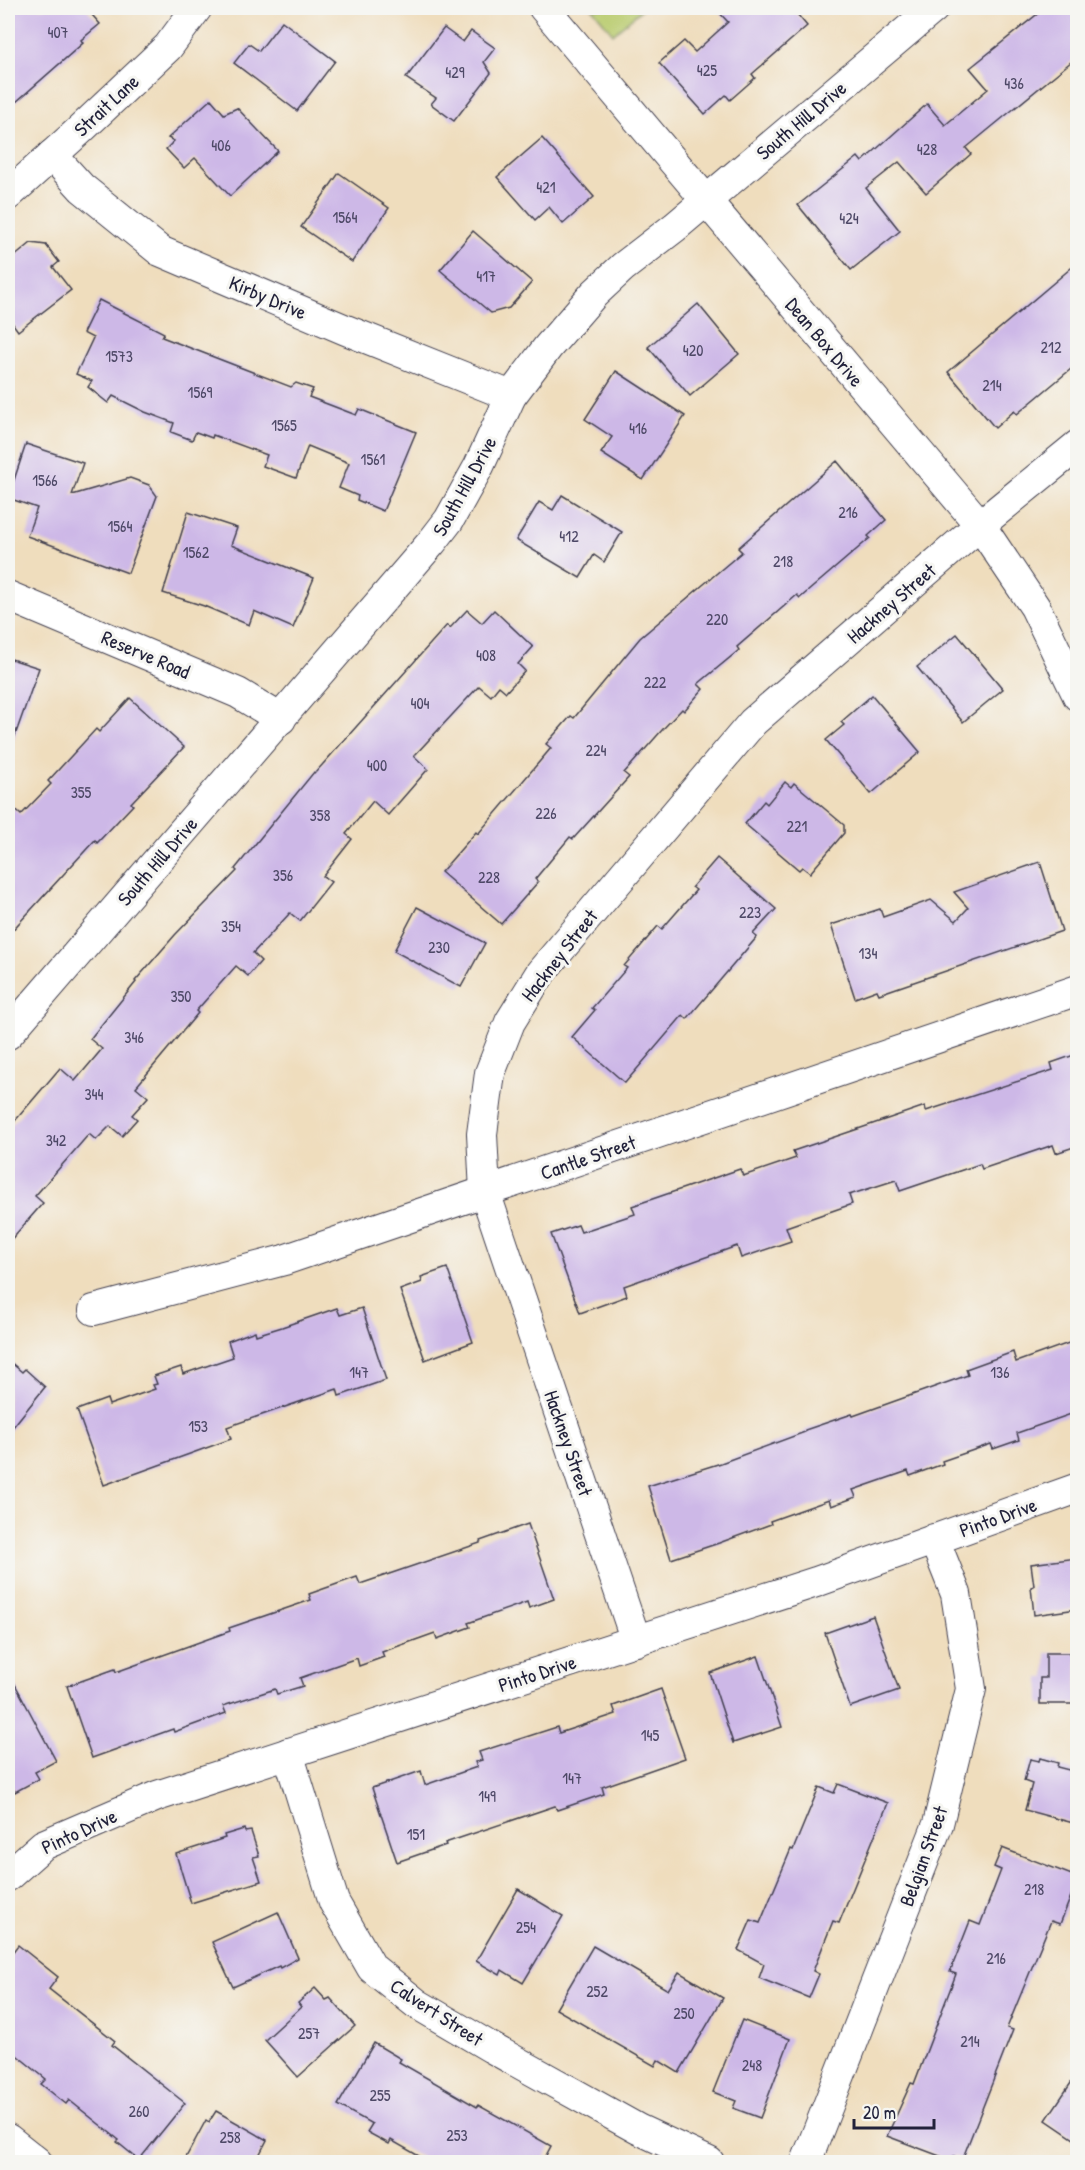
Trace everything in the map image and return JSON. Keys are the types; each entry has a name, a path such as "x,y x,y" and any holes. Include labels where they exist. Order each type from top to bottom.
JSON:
{"street":[{"name":"Strait Lane","path":"8,195 168,47 197,8"},
{"name":"Dean Box Drive","path":"544,8 980,525 1035,607 1077,696"},
{"name":"South Hill Drive","path":"8,1034 432,542 449,520 479,466 511,396 548,347 594,294 623,267 707,200 934,8"},
{"name":"Kirby Drive","path":"52,155 82,188 160,250 346,330 511,396"},
{"name":"Hackney Street","path":"636,1641 485,1192 482,1134 490,1073 510,1022 541,972 753,722 980,525 1077,445"},
{"name":"Reserve Road","path":"8,596 238,693 281,719"},
{"name":"Cantle Street","path":"94,1310 284,1260 1077,990"},
{"name":"Pinto Drive","path":"8,1876 43,1845 158,1796 816,1582 1077,1488"},
{"name":"Belgian Street","path":"806,2163 938,1824 971,1689 956,1594 934,1539"},
{"name":"Calvert Street","path":"288,1753 334,1902 372,1968 417,2004 492,2048 638,2129 709,2163"},
{"path":"8,2139 37,2163"}],"green space":[{"path":"592,8 643,8 613,34"}],"building":[{"path":"8,8 86,8 100,24 81,40 83,43 8,109"},
{"path":"715,8 792,8 807,26 752,74 755,78 730,100 726,95 705,114 659,63 684,41 695,52 728,22"},
{"path":"1045,8 1077,8 1077,57 966,148 971,154 926,193 899,162 866,188 900,231 851,270 798,205 858,157 862,162 927,104 945,125 988,89 970,68"},
{"path":"282,21 335,61 297,111 234,63 249,44 259,51"},
{"path":"444,28 463,42 471,31 495,48 484,62 491,73 454,121 431,104 436,98 406,78"},
{"path":"211,99 224,114 237,108 278,151 230,196 195,158 184,168 166,149 174,141 168,138"},
{"path":"542,138 594,197 563,224 549,207 535,220 497,177"},
{"path":"339,173 389,208 352,262 301,227"},
{"path":"473,231 532,282 509,308 491,313 440,270"},
{"path":"31,243 46,245 59,262 53,267 71,290 18,331 8,317 8,262"},
{"path":"1077,263 1077,364 1017,414 1014,411 995,428 948,372"},
{"path":"99,300 164,333 162,337 291,387 296,383 313,389 309,397 356,415 359,409 416,432 383,511 357,500 358,496 339,488 349,463 308,446 296,478 263,466 267,455 213,435 212,438 196,432 192,440 171,432 174,423 113,396 108,403 88,387 92,381 76,374 93,338 83,333"},
{"path":"698,304 739,354 690,396 648,347"},
{"path":"616,371 685,416 643,480 601,453 612,437 585,419"},
{"path":"26,444 83,463 72,495 130,478 149,485 157,496 128,573 27,536 37,508 8,498"},
{"path":"837,461 886,520 868,536 870,538 800,598 797,595 737,647 739,650 698,684 703,689 624,773 629,777 573,839 570,837 535,879 538,882 501,924 441,872 476,832 478,834 551,748 546,744 571,716 574,718 640,638 742,552 738,548"},
{"path":"562,495 622,532 604,562 594,555 580,578 516,540 539,502 553,510"},
{"path":"188,512 237,528 231,545 314,578 293,628 254,611 249,625 204,606 163,593"},
{"path":"467,610 482,623 494,610 533,647 518,664 525,671 506,692 499,686 491,696 479,686 414,756 428,769 388,815 373,801 346,834 352,839 323,876 331,882 300,921 290,913 253,953 261,961 248,976 236,966 196,1011 198,1013 136,1087 148,1097 132,1115 137,1119 122,1136 110,1126 96,1140 89,1134 35,1196 43,1203 8,1243 8,1129 60,1068 75,1081 102,1049 90,1039 135,981 175,935 237,871 235,869 314,772 447,625 450,628"},
{"path":"957,634 1003,689 963,722 917,667"},
{"path":"8,658 39,668 11,747 8,747"},
{"path":"872,695 920,752 871,794 826,740 844,725 841,722"},
{"path":"130,698 184,747 131,803 133,805 97,843 95,840 8,935 8,803 21,815 51,784 48,781 96,729 99,732"},
{"path":"785,782 791,787 794,783 844,825 844,833 810,873 802,867 799,870 745,824 764,801 767,804"},
{"path":"717,858 776,909 753,934 757,937 687,1019 683,1015 625,1083 572,1037 595,1010 592,1008 627,968 624,966 658,926 662,929 696,890 692,887"},
{"path":"1040,862 1062,931 879,994 877,990 855,998 831,925 880,909 883,917 931,900 956,921 968,908 954,892"},
{"path":"417,907 485,943 461,987 394,951"},
{"path":"1077,1054 1077,1146 1056,1153 1053,1145 982,1169 980,1164 900,1191 896,1180 849,1195 852,1204 786,1227 791,1241 741,1258 737,1246 624,1286 627,1296 580,1313 551,1234 578,1225 581,1232 635,1214 632,1206 740,1169 743,1176 796,1158 793,1151 925,1106 926,1111 1053,1070 1051,1063"},
{"path":"447,1268 473,1342 425,1360 400,1290 422,1282 421,1277"},
{"path":"337,1308 340,1315 362,1308 386,1380 339,1396 337,1389 227,1427 231,1439 104,1485 77,1410 107,1399 109,1405 155,1389 153,1385 157,1384 154,1376 181,1367 183,1374 233,1357 228,1341 255,1331 256,1335"},
{"path":"1077,1340 1077,1412 1017,1433 1019,1440 993,1449 991,1444 942,1461 943,1464 910,1476 908,1471 853,1490 856,1497 831,1506 829,1500 770,1521 771,1524 671,1559 648,1486 721,1463 805,1432 805,1430 852,1414 853,1416 968,1375 966,1369 1013,1352 1016,1362"},
{"path":"8,1360 22,1372 25,1369 45,1387 8,1433"},
{"path":"528,1524 554,1599 529,1608 527,1602 468,1623 470,1627 437,1639 435,1633 382,1652 384,1657 359,1666 357,1658 300,1678 303,1686 277,1694 275,1689 223,1706 226,1713 92,1758 67,1686 115,1669 116,1672 230,1631 229,1628 311,1600 309,1594 357,1577 360,1584"},
{"path":"1077,1558 1077,1609 1034,1615 1031,1564"},
{"path":"873,1616 899,1690 850,1707 825,1633"},
{"path":"1046,1653 1077,1653 1077,1704 1040,1704 1040,1678 1046,1678"},
{"path":"758,1656 782,1727 733,1743 710,1673"},
{"path":"8,1671 56,1761 35,1772 39,1779 15,1792 8,1778"},
{"path":"661,1689 685,1758 602,1787 604,1794 557,1810 555,1806 445,1843 446,1845 397,1862 372,1788 421,1771 425,1785 477,1767 475,1762 482,1760 479,1752 557,1727 559,1733 616,1714 613,1706"},
{"path":"1040,1758 1058,1763 1057,1767 1077,1772 1077,1824 1025,1810 1032,1784 1024,1781 1030,1759 1039,1761"},
{"path":"838,1784 888,1803 839,1923 833,1921 813,1971 819,1974 809,1998 759,1978 764,1964 738,1950 751,1920 760,1923 819,1787 834,1793"},
{"path":"244,1829 245,1832 251,1831 259,1856 253,1857 261,1881 191,1903 176,1854 225,1838 224,1835"},
{"path":"1002,1848 1077,1877 1077,1881 1060,1924 1051,1921 1007,2028 1013,2030 962,2160 954,2156 953,2161 887,2136 911,2083 914,2084 956,1974 950,1972 970,1921 980,1925 1001,1870 994,1867"},
{"path":"518,1889 563,1916 523,1983 502,1970 500,1975 476,1961"},
{"path":"278,1912 298,1958 233,1987 212,1942"},
{"path":"18,1945 58,1977 49,1989 115,2041 112,2045 185,2103 139,2160 117,2142 119,2140 69,2100 66,2104 41,2084 46,2079 8,2048 8,1958"},
{"path":"593,1946 668,1990 679,1972 723,1998 679,2073 658,2060 655,2066 556,2009"},
{"path":"315,1988 326,2000 330,1998 355,2026 298,2077 265,2040 301,2007 298,2003"},
{"path":"742,2020 790,2039 760,2118 733,2108 736,2101 713,2092"},
{"path":"374,2043 401,2059 399,2062 551,2146 542,2163 431,2163 391,2140 389,2144 367,2132 372,2124 338,2105"},
{"path":"1077,2074 1077,2141 1046,2120"},
{"path":"216,2111 267,2140 255,2163 183,2163 206,2120 209,2122"}]}
